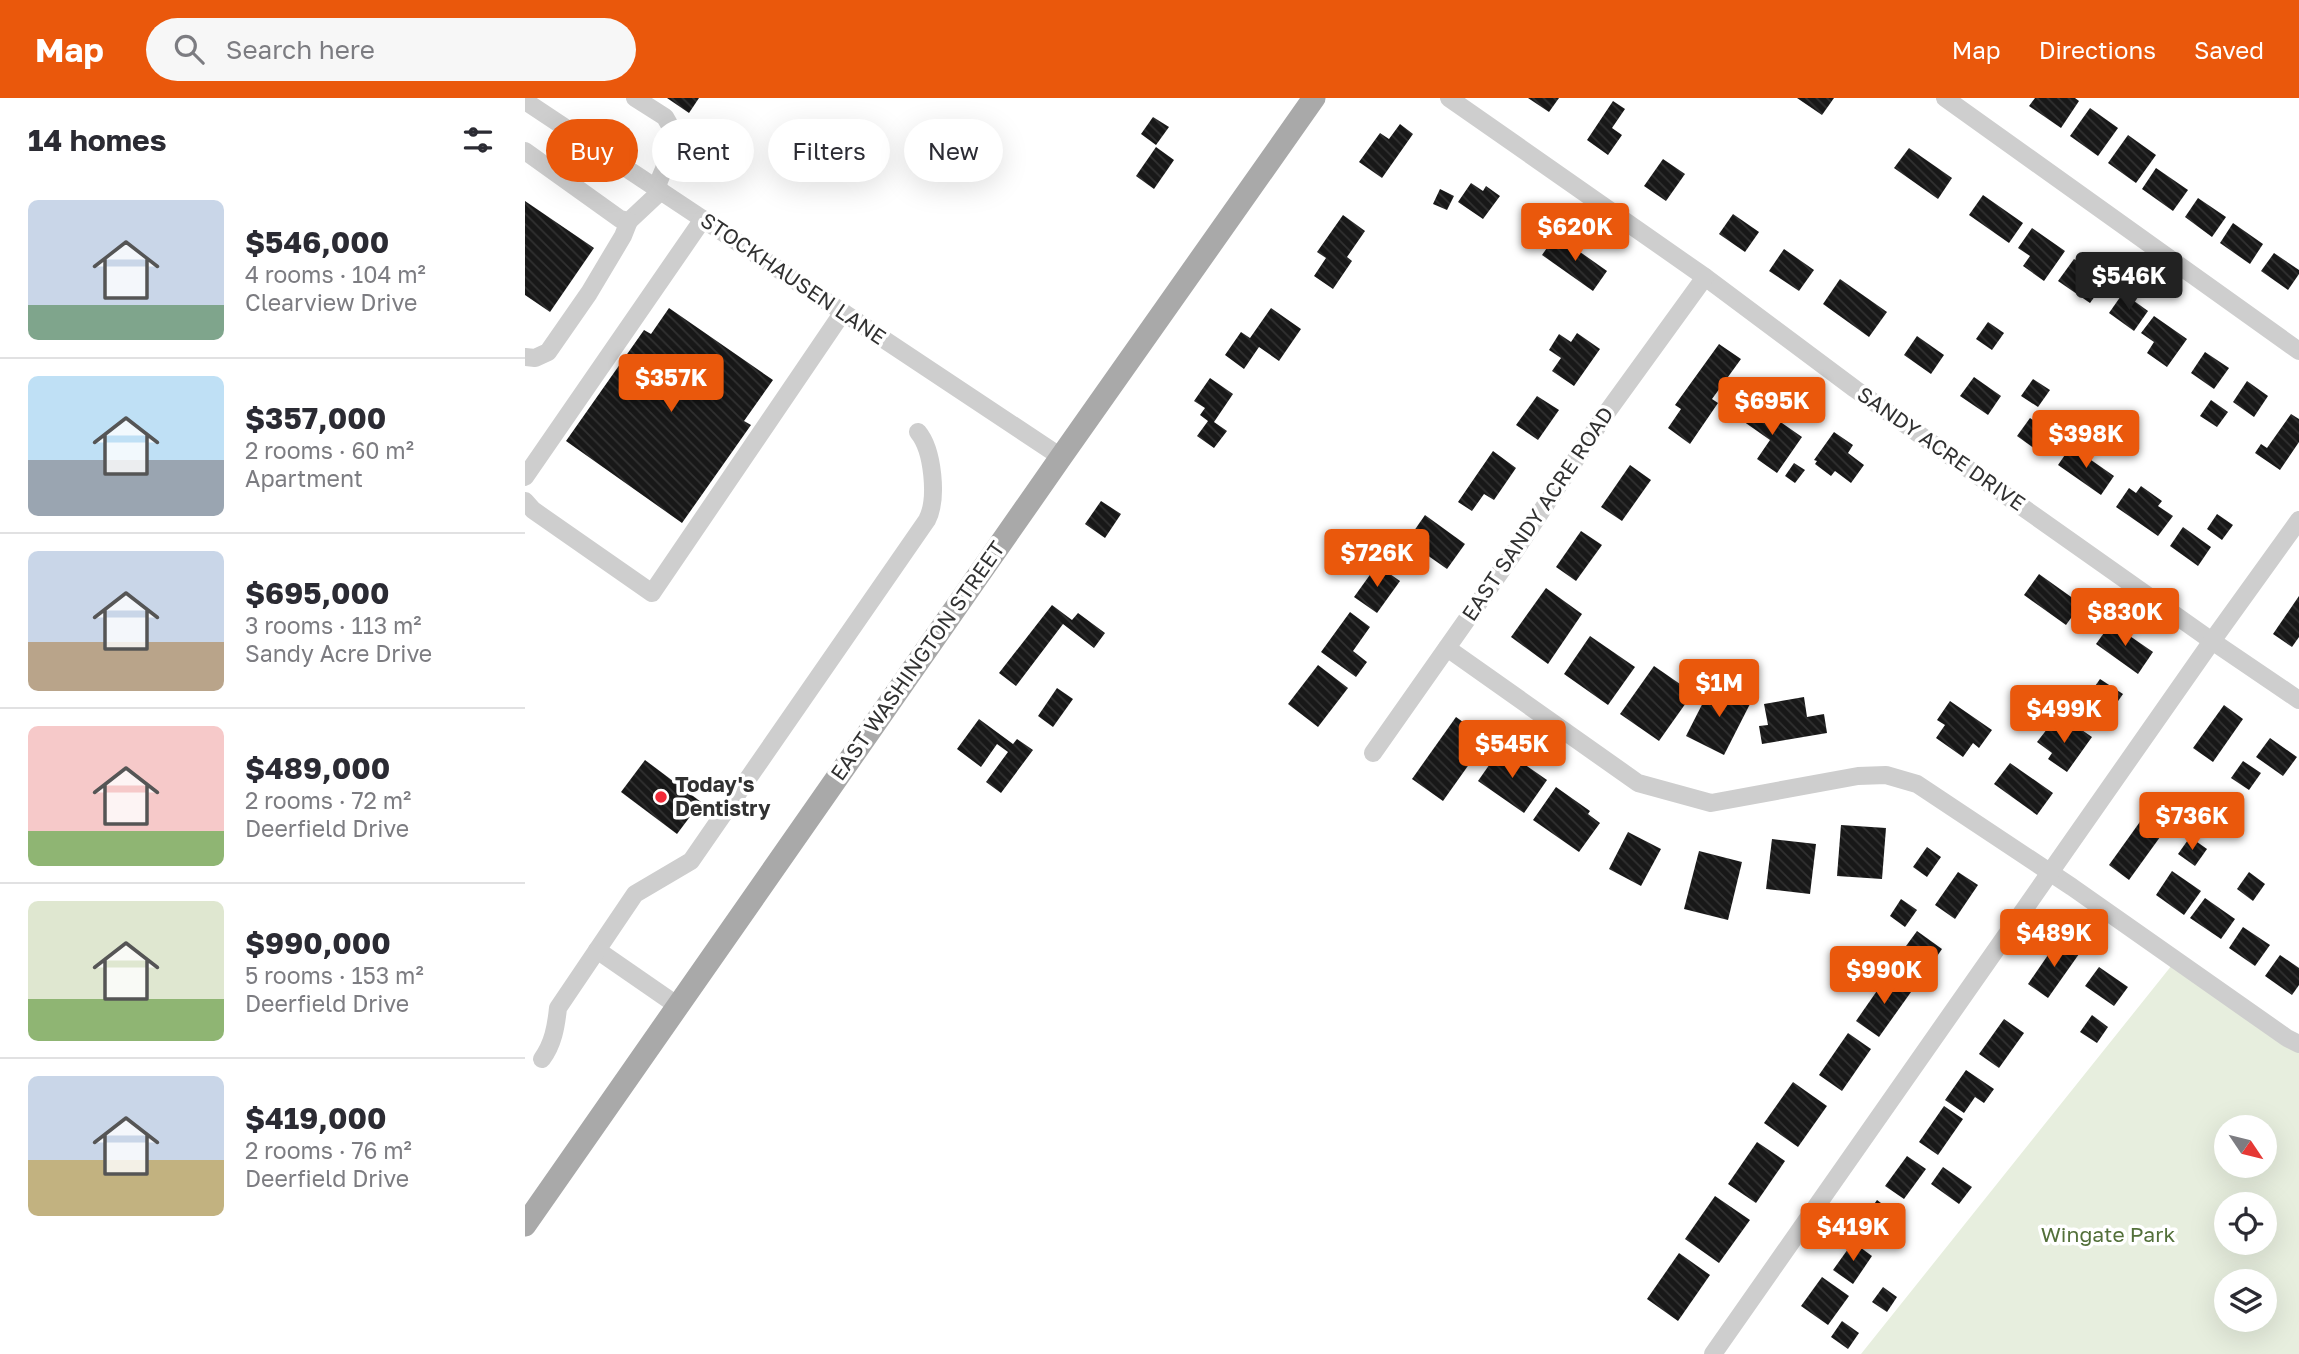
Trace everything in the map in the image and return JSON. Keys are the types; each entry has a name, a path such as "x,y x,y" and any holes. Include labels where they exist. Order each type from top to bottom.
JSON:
{"main road":[{"name":"EAST WASHINGTON STREET","path":"525,1225 1314,98"}],"street":[{"path":"525,357 535,358 548,352 589,293 629,221 638,215 658,189 677,138 665,117 635,98"},
{"name":"SANDY ACRE DRIVE","path":"1449,98 1705,277 1866,397 2299,700"},
{"path":"1945,98 2299,351"},
{"name":"STOCKHAUSEN LANE","path":"525,101 1061,457"},
{"path":"525,151 619,219 629,221"},
{"path":"525,477 703,219"},
{"name":"EAST SANDY ACRE ROAD","path":"1373,752 1515,551 1605,415 1705,277"},
{"path":"525,501 533,510 652,593 843,312"},
{"path":"542,1059 549,1049 555,1031 558,1008 635,894 691,861 927,520 934,500 927,447 918,432"},
{"path":"1713,1354 2299,520"},
{"path":"1447,648 1638,783 1711,803 1858,776 1886,775 1917,784 2299,1044"},
{"path":"597,950 678,1006"}],"green space":[{"name":"Wingate Park","path":"2176,960 2299,1041 2299,1354 1861,1354"}],"building":[{"path":"667,98 699,98 689,113"},
{"path":"1528,98 1559,98 1549,112"},
{"path":"1797,98 1834,98 1822,115"},
{"path":"2035,98 2075,98 2079,101 2061,128 2029,106"},
{"path":"1613,101 1625,109 1612,128 1622,135 1608,155 1587,140"},
{"path":"2090,108 2118,128 2098,156 2070,136"},
{"path":"1153,117 1169,127 1156,145 1141,134"},
{"path":"1400,124 1413,134 1382,178 1359,162 1380,133 1389,139"},
{"path":"2128,135 2156,155 2136,183 2108,163"},
{"path":"1156,147 1174,160 1154,189 1136,176"},
{"path":"1909,148 1952,178 1938,199 1894,168"},
{"path":"1663,159 1685,174 1666,201 1644,186"},
{"path":"2156,168 2188,190 2173,211 2142,189"},
{"path":"1471,183 1483,191 1486,186 1500,196 1483,219 1458,202"},
{"path":"1440,189 1454,196 1447,210 1433,204"},
{"path":"1983,195 2023,223 2009,243 1969,215"},
{"path":"2198,198 2226,217 2212,237 2185,217"},
{"path":"525,201 594,248 550,312 525,295"},
{"path":"1733,214 1759,232 1745,252 1719,234"},
{"path":"1343,215 1365,231 1347,257 1352,261 1333,289 1314,276 1326,258 1317,252"},
{"path":"2233,223 2263,244 2250,264 2220,243"},
{"path":"2032,228 2065,251 2044,281 2023,266 2030,256 2018,248"},
{"path":"1556,235 1607,271 1593,291 1542,255"},
{"path":"1784,249 1814,270 1799,291 1769,271"},
{"path":"2274,253 2299,270 2288,290 2261,271"},
{"path":"2074,259 2106,281 2090,303 2058,281"},
{"path":"1840,279 1887,312 1869,337 1823,304"},
{"path":"2123,293 2148,311 2134,331 2109,313"},
{"path":"669,308 773,380 744,421 751,425 682,523 566,441 644,330 651,334"},
{"path":"1271,308 1301,329 1279,361 1259,347 1244,369 1225,355 1241,332 1250,338"},
{"path":"2154,316 2187,339 2167,367 2147,353 2154,342 2141,333"},
{"path":"1988,322 2004,333 1992,350 1976,339"},
{"path":"1577,333 1600,349 1574,386 1552,371 1561,358 1549,350 1559,334 1571,342"},
{"path":"1917,336 1944,355 1931,374 1904,355"},
{"path":"1719,344 1741,359 1712,399 1718,403 1690,444 1668,428 1681,409 1675,405"},
{"path":"2205,352 2229,368 2214,389 2191,373"},
{"path":"1974,377 2001,396 1988,415 1960,396"},
{"path":"1210,378 1233,394 1214,422 1227,431 1214,448 1197,436 1208,421 1200,415 1205,408 1194,401"},
{"path":"2033,379 2050,390 2038,407 2021,396"},
{"path":"2247,381 2268,396 2254,417 2233,402"},
{"path":"1537,396 1559,410 1538,440 1516,425"},
{"path":"2211,400 2228,412 2217,427 2200,416"},
{"path":"1752,402 1802,437 1777,473 1757,459 1770,440 1740,419"},
{"path":"2291,414 2299,419 2299,442 2280,470 2255,453 2261,444 2267,448"},
{"path":"2030,418 2058,437 2045,456 2017,436"},
{"path":"1834,432 1853,445 1848,453 1864,465 1851,483 1835,471 1831,476 1815,464 1817,461 1814,460"},
{"path":"2071,446 2114,476 2101,495 2058,465"},
{"path":"1493,451 1516,468 1494,500 1484,494 1472,511 1458,502"},
{"path":"1794,463 1805,470 1795,483 1785,476"},
{"path":"1630,465 1651,480 1622,521 1601,507"},
{"path":"2141,486 2162,501 2158,506 2173,516 2158,536 2116,507 2129,488 2136,493"},
{"path":"1101,501 1121,514 1105,538 1085,524"},
{"path":"2217,514 2233,525 2222,540 2207,529"},
{"path":"1425,515 1465,544 1447,569 1407,541"},
{"path":"2183,527 2211,547 2198,566 2170,546"},
{"path":"1385,529 1403,541 1392,556 1374,544"},
{"path":"1581,531 1602,545 1576,581 1556,567"},
{"path":"1377,565 1400,581 1377,613 1354,597"},
{"path":"2039,574 2081,604 2066,625 2024,595"},
{"path":"1546,588 1582,614 1548,664 1511,637"},
{"path":"2299,596 2299,637 2292,647 2273,634"},
{"path":"1052,605 1072,620 1078,613 1105,633 1094,648 1063,624 1016,686 999,673"},
{"path":"1350,612 1370,627 1353,651 1367,662 1356,677 1321,652"},
{"path":"2111,623 2153,652 2138,674 2096,644"},
{"path":"1590,636 1635,667 1608,705 1564,674"},
{"path":"1318,665 1348,688 1318,727 1288,704"},
{"path":"1654,666 1693,693 1659,741 1620,714"},
{"path":"2100,679 2123,694 2097,731 2075,715"},
{"path":"1713,683 1751,702 1724,755 1686,736"},
{"path":"1057,688 1073,699 1053,727 1038,716"},
{"path":"1804,697 1807,717 1824,714 1827,733 1762,744 1759,726 1768,725 1764,704"},
{"path":"1950,701 1992,730 1979,748 1973,743 1963,757 1936,738 1945,725 1937,720"},
{"path":"2224,705 2243,719 2213,762 2193,748"},
{"path":"1456,717 1487,739 1443,801 1412,779"},
{"path":"979,719 1013,744 1017,739 1033,750 1001,793 986,782 1008,752 997,744 981,767 957,749"},
{"path":"2051,724 2065,735 2073,724 2092,737 2067,772 2048,759 2052,753 2037,742"},
{"path":"2270,738 2297,757 2283,776 2256,757"},
{"path":"1501,748 1547,780 1524,813 1478,781"},
{"name":"Today's Dentistry","path":"645,760 701,802 677,834 621,792"},
{"path":"2243,761 2261,773 2249,790 2231,778"},
{"path":"2010,763 2053,793 2037,815 1994,784"},
{"path":"1556,787 1590,811 1588,814 1600,823 1579,852 1533,820"},
{"path":"2147,812 2168,826 2129,880 2109,865"},
{"path":"1841,825 1886,828 1882,879 1837,876"},
{"path":"1628,832 1661,849 1641,886 1609,869"},
{"path":"2190,837 2207,849 2195,866 2178,854"},
{"path":"1772,839 1816,844 1810,894 1766,889"},
{"path":"1927,847 1941,857 1927,877 1913,867"},
{"path":"1699,851 1742,862 1728,920 1684,909"},
{"path":"2172,871 2201,891 2184,915 2156,895"},
{"path":"1958,872 1978,885 1955,919 1935,905"},
{"path":"2249,872 2265,884 2253,901 2237,889"},
{"path":"2205,898 2235,919 2221,939 2190,918"},
{"path":"1901,899 1917,910 1905,927 1890,916"},
{"path":"2243,927 2270,945 2255,966 2229,948"},
{"path":"1917,931 1942,949 1924,975 1898,957"},
{"path":"2059,939 2079,954 2048,998 2028,984"},
{"path":"2280,955 2299,968 2299,985 2292,995 2265,976"},
{"path":"2099,967 2128,987 2114,1006 2085,986"},
{"path":"1888,975 1911,992 1879,1037 1856,1021"},
{"path":"2092,1015 2108,1027 2097,1043 2080,1032"},
{"path":"2004,1019 2024,1033 1999,1068 1979,1054"},
{"path":"1848,1033 1871,1049 1842,1091 1819,1075"},
{"path":"1966,1070 1994,1089 1984,1103 1975,1097 1964,1113 1945,1100"},
{"path":"1793,1082 1827,1106 1798,1147 1764,1123"},
{"path":"1944,1106 1963,1119 1938,1155 1919,1142"},
{"path":"1757,1142 1785,1161 1756,1203 1728,1184"},
{"path":"1907,1156 1926,1169 1904,1199 1885,1186"},
{"path":"1943,1167 1972,1187 1959,1204 1931,1184"},
{"path":"1715,1196 1750,1220 1719,1263 1685,1239"},
{"path":"1877,1200 1896,1214 1876,1243 1856,1230"},
{"path":"1853,1242 1872,1256 1853,1284 1833,1270"},
{"path":"1679,1253 1710,1275 1678,1321 1647,1299"},
{"path":"1822,1277 1849,1296 1828,1325 1801,1306"},
{"path":"1883,1287 1897,1297 1887,1312 1872,1302"},
{"path":"1842,1321 1859,1333 1848,1349 1831,1337"}],"place":[{"name":"Today's Dentistry","path":"661,797"}]}
